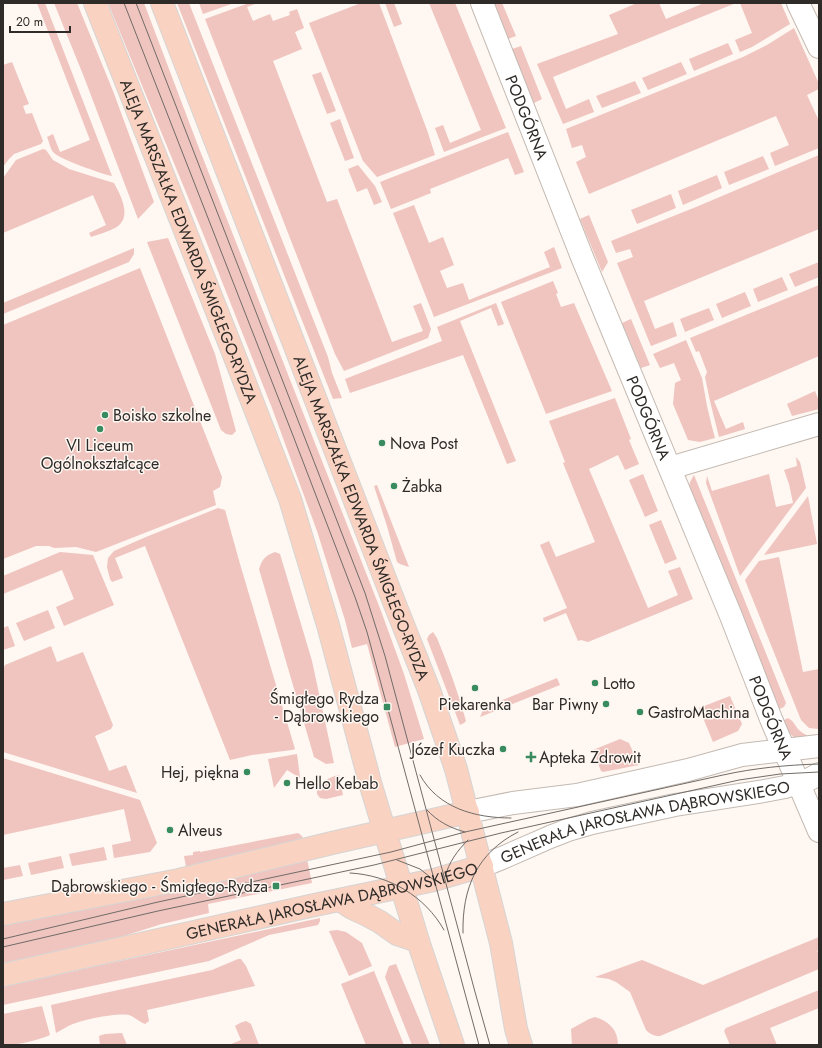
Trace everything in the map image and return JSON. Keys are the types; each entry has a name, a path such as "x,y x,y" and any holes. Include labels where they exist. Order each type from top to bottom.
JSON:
{"main road":[{"name":"ALEJA MARSZAŁKA EDWARDA ŚMIGŁEGO-RYDZA","path":"95,3 290,499 328,625 371,786 401,887 453,1045"},
{"name":"ALEJA MARSZAŁKA EDWARDA ŚMIGŁEGO-RYDZA","path":"162,3 429,690 456,769 482,866 499,937 516,1029 521,1045"},
{"path":"3,914 179,880 468,812"},
{"name":"GENERAŁA JAROSŁAWA DĄBROWSKIEGO","path":"3,975 434,880 482,866"},
{"path":"340,900 352,908 380,922 397,934 418,941"}],"street":[{"name":"PODGÓRNA","path":"482,3 582,257 731,616 771,718 819,830"},
{"path":"798,3 819,47"},
{"path":"670,468 819,424"},
{"path":"468,812 520,802 577,795 688,770 742,755 819,746"},
{"name":"GENERAŁA JAROSŁAWA DĄBROWSKIEGO","path":"482,866 550,837 592,823 675,804 792,786 819,774"}],"shaded area":[{"path":"37,3 45,3 112,176 72,162 57,155 51,149 47,137 53,134 60,152 90,140"},
{"path":"54,3 77,3 113,91 154,202 138,219 84,77"},
{"path":"108,3 144,3 197,143 381,611 404,674 424,739 395,747 367,644 352,648 345,620 317,531 272,408 204,236"},
{"path":"177,3 189,3 328,357 332,373 342,398 333,399"},
{"path":"199,3 234,3 203,14"},
{"path":"249,3 257,3 247,7 253,21 270,14 273,21 290,15 289,12 297,9 304,28 295,32 302,49 273,61 327,202 337,199 392,342 423,331 413,306 421,303 431,329 428,338 344,371 335,354 205,19"},
{"path":"361,3 379,3 435,155 377,177 363,161 309,23"},
{"path":"385,3 394,3 402,24 394,27"},
{"path":"429,3 455,3 506,128 444,152 435,128 443,125 450,143 481,130"},
{"path":"493,3 502,3 516,36 508,39"},
{"path":"637,3 659,3 666,19 704,3 736,3 553,77 566,109 589,99 594,112 563,124 537,64 618,34 609,15"},
{"path":"740,3 781,3 790,24 752,47 740,52 735,40 752,33"},
{"path":"794,28 819,84 819,89 807,95 819,121 819,148 775,166 770,153 789,145 776,116 589,194 576,162 586,157 582,145 572,148 566,129 743,57 767,45"},
{"path":"728,43 733,54 694,71 689,59"},
{"path":"521,46 542,99 534,103 512,49"},
{"path":"12,62 29,104 23,106 26,114 32,113 43,141 41,144 14,154 3,167 3,65"},
{"path":"681,62 687,74 648,90 642,78"},
{"path":"321,72 336,111 327,114 312,75"},
{"path":"635,81 641,93 602,108 596,96"},
{"path":"340,119 354,158 345,161 330,123"},
{"path":"508,132 524,172 515,175 508,158 430,189 431,193 391,209 380,182"},
{"path":"43,149 46,150 53,160 69,169 114,183 120,194 124,207 123,219 120,224 115,228 91,237 89,233 106,225 93,195 3,233 3,178 16,160"},
{"path":"819,155 819,229 644,301 655,329 673,322 677,336 651,346 617,263 633,257 630,249 616,253 611,241"},
{"path":"763,156 769,169 729,185 724,172"},
{"path":"358,165 375,186 382,202 374,205 367,188 357,192 348,169"},
{"path":"717,175 722,188 683,205 678,191"},
{"path":"671,194 676,208 637,224 631,210"},
{"path":"414,205 429,243 443,237 454,265 440,271 447,288 463,283 469,300 550,267 544,252 554,247 562,268 434,317 393,213"},
{"path":"589,215 608,262 602,272 580,219"},
{"path":"168,238 215,354 236,431 232,435 226,434 221,430 147,242"},
{"path":"134,248 134,254 129,262 3,314 3,303"},
{"path":"819,262 819,277 795,287 789,274"},
{"name":"VI Liceum Ogólnokształcące","path":"140,268 222,477 220,487 213,491 216,505 96,552 76,547 54,548 49,546 36,546 3,559 3,325"},
{"path":"782,277 788,290 758,302 753,289"},
{"path":"553,281 558,293 556,294 561,307 574,303 612,391 546,414 501,302"},
{"path":"819,285 819,356 714,401 726,429 743,422 745,429 719,437 705,377 707,372 699,351 696,352 690,338"},
{"path":"745,292 751,306 722,318 716,304"},
{"path":"496,303 504,324 498,326 491,308 460,321 516,461 507,464 463,355 350,393 345,379 442,341 437,327"},
{"path":"709,308 714,320 685,332 680,319"},
{"path":"631,319 650,365 641,368 622,323"},
{"path":"686,340 702,378 715,438 700,442 688,440 673,404 675,383 681,380 674,363 660,368 653,354"},
{"path":"815,391 819,401 819,409 792,416 787,404"},
{"path":"615,398 639,464 625,470 618,455 589,469 648,608 678,595 668,571 680,567 693,599 588,642 581,640 578,641 566,613 544,622 543,618 567,608 540,545 549,541 556,557 595,542 563,463 565,462 549,421"},
{"path":"796,457 800,462 806,488 740,576 706,483 707,476 712,491 769,474 776,507 793,503 784,470 797,466"},
{"path":"643,474 658,511 645,517 629,480"},
{"path":"694,475 786,703 784,707 777,710 689,489 690,482"},
{"path":"377,485 409,567 397,562 374,486"},
{"path":"808,496 817,544 764,555"},
{"path":"218,508 225,510 295,749 292,750 252,755 230,760 145,546 115,558 123,578 112,582 110,579 107,567 108,558 114,551"},
{"path":"661,520 677,559 665,564 649,525"},
{"path":"60,552 93,555 114,605 64,626 56,607 74,599 62,570 3,594 3,576"},
{"path":"275,552 280,554 312,661 334,763 326,764 314,757 259,569 265,558"},
{"path":"779,557 803,672 819,669 819,729 809,728 801,720 745,580 759,561"},
{"path":"48,610 55,628 24,641 16,623"},
{"path":"8,626 15,646 3,650 3,628"},
{"path":"433,632 445,658 463,710 466,721 460,725 427,639"},
{"path":"51,646 57,662 83,652 113,725 111,729 95,736 109,771 126,765 137,793 3,752 3,670 5,665"},
{"path":"557,678 560,685 480,717 485,707"},
{"path":"730,696 742,724 738,731 713,742 699,708"},
{"path":"788,718 800,731 811,737 796,739 788,731 782,721"},
{"path":"620,739 629,743 639,765 603,772 601,771 593,750"},
{"path":"297,754 300,778 287,770 274,788 268,759"},
{"path":"3,758 140,800 157,843 150,852 114,858 112,845 131,841 124,809 3,835"},
{"path":"339,775 343,795 326,799 320,798 317,794 317,788 326,780"},
{"path":"298,833 303,839 186,867 184,856 193,855 193,852 200,852"},
{"path":"104,847 107,860 72,866 69,854"},
{"path":"61,856 64,868 31,875 28,863"},
{"path":"307,859 312,883 208,904 209,913 162,924 101,943 3,963 3,925"},
{"path":"20,865 23,876 3,880 3,868"},
{"path":"320,918 318,925 269,935 209,961 3,1005 3,987"},
{"path":"337,930 346,932 362,943 372,966 349,976 329,931"},
{"path":"819,937 819,950 817,951 819,954 819,969 660,1036 649,1033 646,1030 630,992 609,979 595,977 642,960 703,985"},
{"path":"241,959 246,966 255,986 147,1010 149,1021 145,1024 129,1015 117,1015 78,1022 56,1033 51,1005 212,970"},
{"path":"396,964 430,1045 412,1045 385,977 389,966"},
{"path":"374,971 404,1045 366,1045 341,984"},
{"path":"819,990 819,1008 770,1028 777,1045 730,1045 724,1031 726,1028"},
{"path":"42,1006 50,1035 27,1042 3,1045 3,1014"},
{"path":"595,1017 612,1027 618,1040 618,1045 572,1045 571,1029"},
{"path":"246,1021 251,1024 259,1045 229,1045 241,1040 235,1026"},
{"path":"122,1033 127,1045 100,1045 99,1036 105,1034"}],"tram line":[{"path":"124,3 292,433 367,632 479,1045"},
{"path":"136,3 365,593 385,656 490,1045"},
{"path":"3,939 158,902 391,852 465,832 723,775 771,767 819,764"},
{"path":"3,947 158,911 374,865 501,833 739,780 780,774 819,772"},
{"path":"420,775 437,796 459,809 484,816 511,818"},
{"path":"427,810 444,824 465,832"},
{"path":"463,933 465,901 469,887 482,861 492,850 518,832"},
{"path":"445,877 454,857 468,840"},
{"path":"397,860 420,869 435,881"},
{"path":"350,873 378,878 392,883 404,890 427,907 444,930"}],"place":[{"name":"Boisko szkolne","path":"105,415"},
{"name":"VI Liceum Ogólnokształcące","path":"100,429"},
{"name":"Nova Post","path":"382,443"},
{"name":"Żabka","path":"394,486"},
{"name":"Lotto","path":"595,683"},
{"name":"Piekarenka","path":"475,688"},
{"name":"Bar Piwny","path":"606,704"},
{"name":"Śmigłego Rydza - Dąbrowskiego","path":"387,707"},
{"name":"GastroMachina","path":"640,712"},
{"name":"Józef Kuczka","path":"503,749"},
{"name":"Apteka Zdrowit","path":"531,757"},
{"name":"Hej, piękna","path":"247,772"},
{"name":"Hello Kebab","path":"287,783"},
{"name":"Alveus","path":"170,830"},
{"name":"Dąbrowskiego - Śmigłego-Rydza","path":"276,886"}]}
